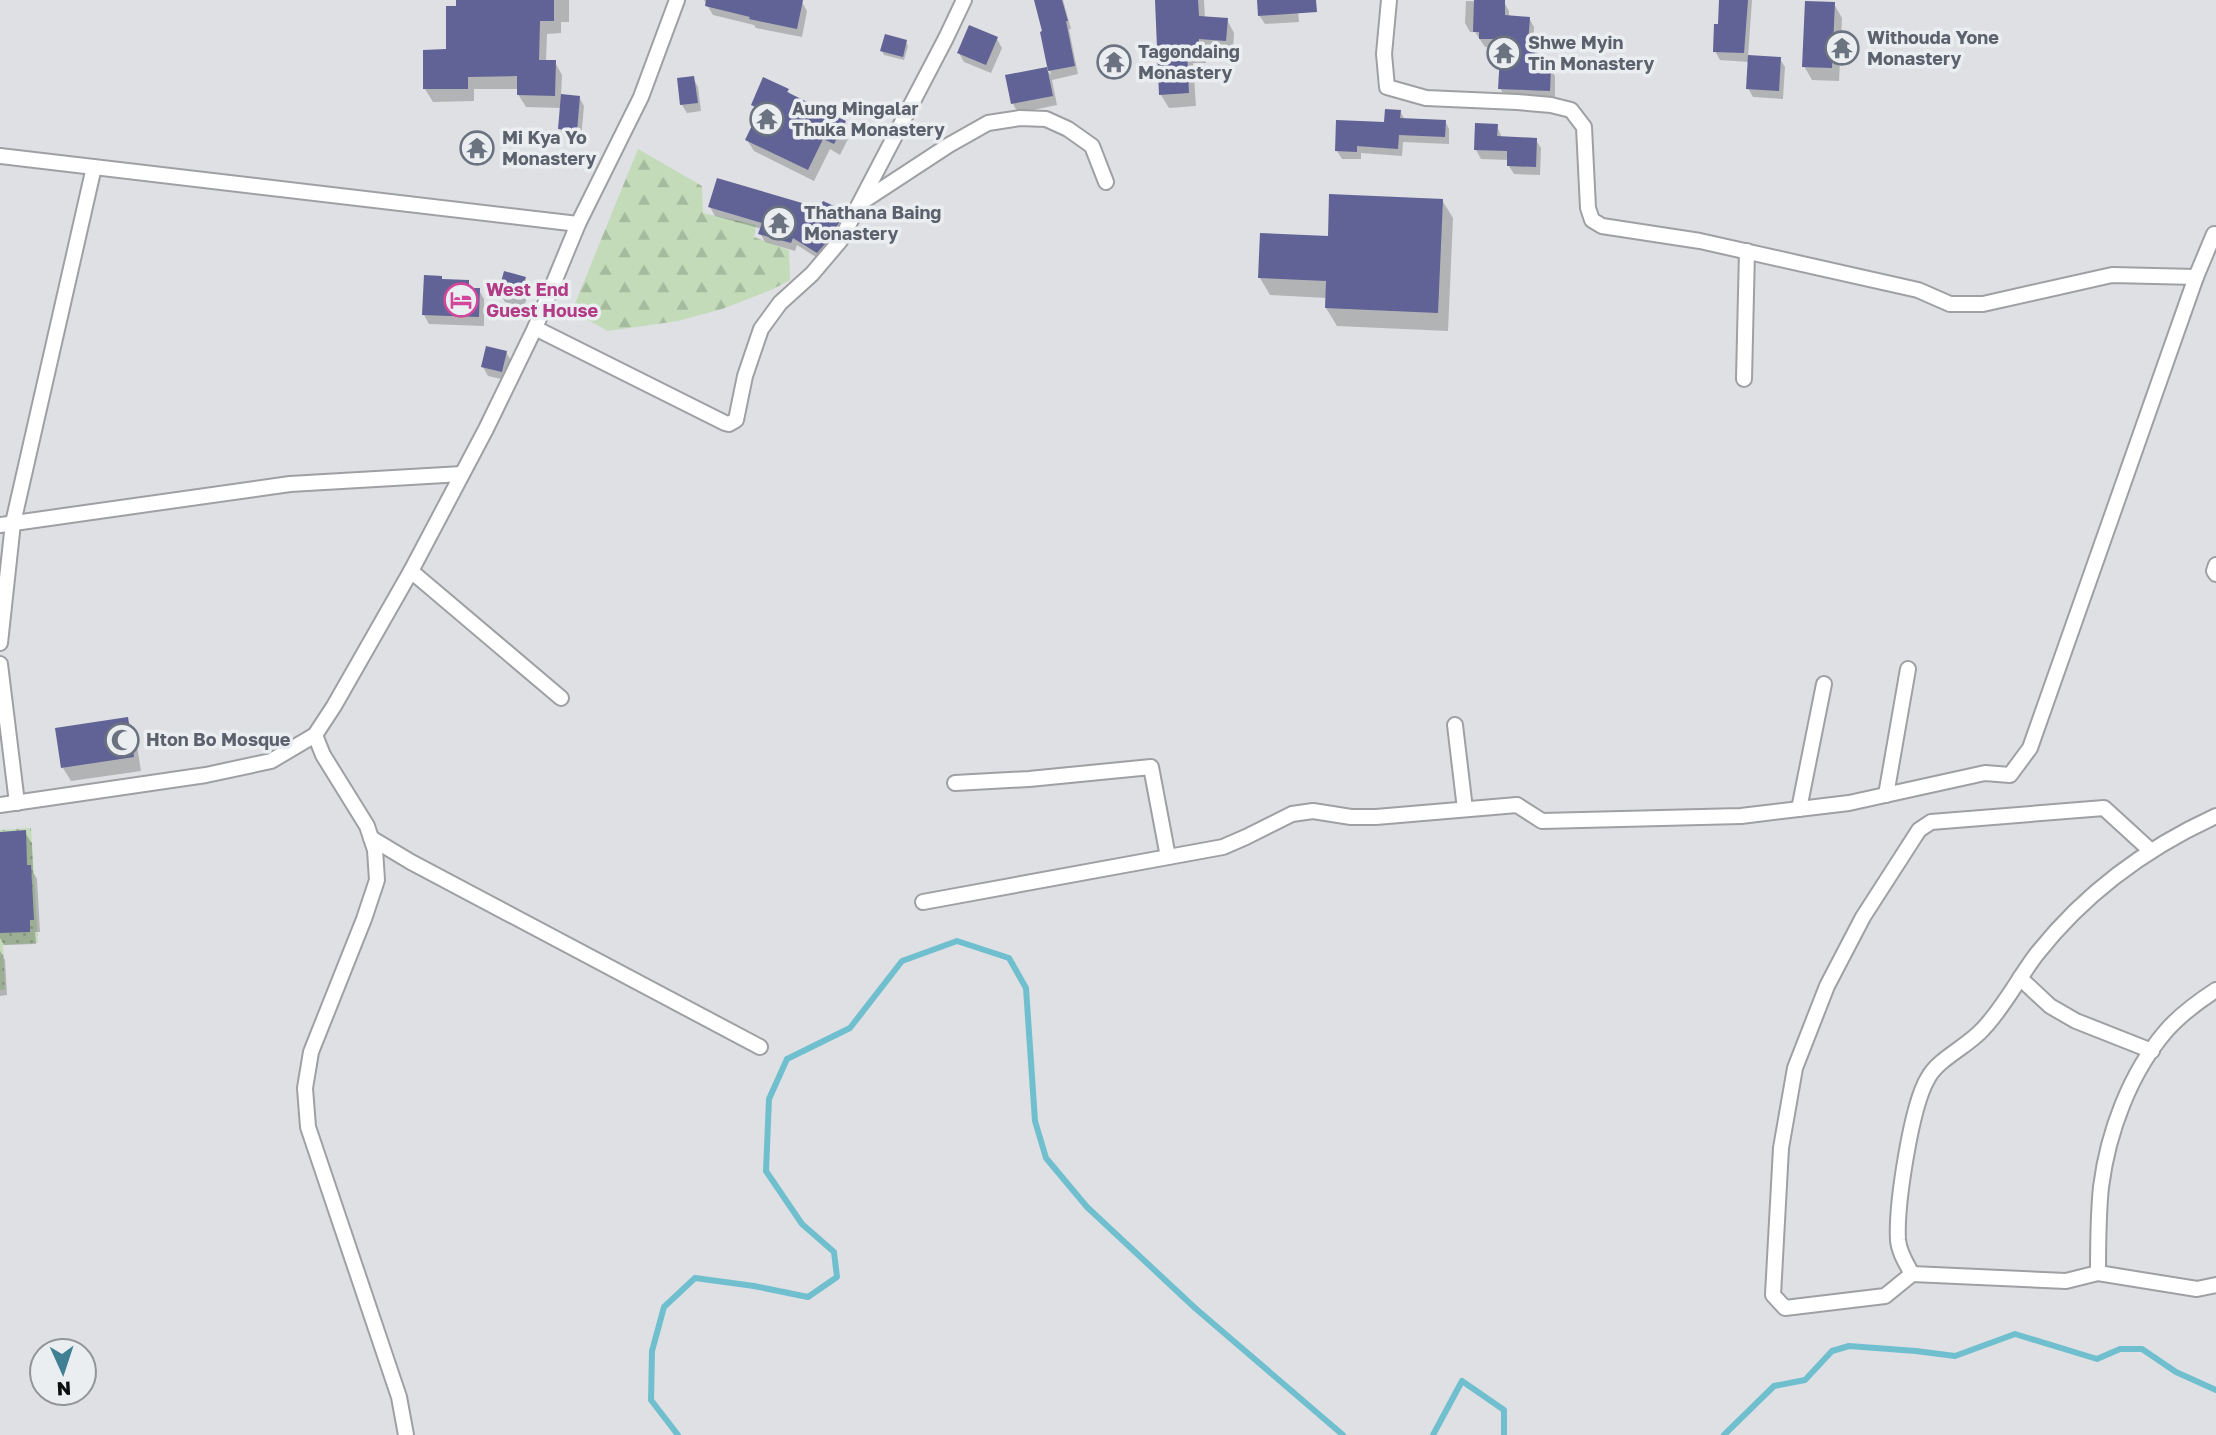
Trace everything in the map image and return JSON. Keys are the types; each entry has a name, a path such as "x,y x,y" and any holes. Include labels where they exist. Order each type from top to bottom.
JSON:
{"street":[{"path":"0,805 206,775 271,761 315,735 411,571 535,328 578,224 641,97 677,0"},
{"path":"535,328 725,423 736,420 745,376 761,329 780,303 812,274 839,241 964,0"},
{"path":"1389,0 1384,54 1387,87 1426,98 1517,102 1571,110 1584,127 1588,208 1592,220 1602,226 1700,240 1918,290 1950,303 1983,304 2112,275 2196,277"},
{"path":"860,203 988,123 1020,118 1046,119 1069,129 1092,146 1106,182"},
{"path":"0,156 578,224"},
{"path":"0,643 6,524 94,167"},
{"path":"923,902 1223,847 1292,814 1313,811 1351,817 1376,817 1517,805 1542,821 1741,816 1849,803 1984,773 2010,775 2030,748 2196,277 2215,233"},
{"path":"1744,379 1747,251"},
{"path":"6,524 290,484 462,474"},
{"path":"2216,565 2216,574"},
{"path":"411,571 561,698"},
{"path":"0,664 17,803"},
{"path":"1886,795 1908,669"},
{"path":"1799,809 1824,684"},
{"path":"1455,725 1465,809"},
{"path":"315,735 323,755 367,826 375,850 377,880 310,1052 305,1088 308,1127 399,1397 406,1435"},
{"path":"955,783 1151,767 1168,857"},
{"path":"2151,851 2104,808 1931,822 1919,830 1863,917 1827,986 1795,1068 1781,1149 1773,1295 1785,1308 1885,1296 1912,1274 2066,1281 2098,1273 2197,1289 2216,1285"},
{"path":"1912,1274 1898,1241 1899,1213 1906,1157 1926,1079 1937,1065 1984,1029 2066,919 2095,892 2151,851 2216,816"},
{"path":"371,838 411,862 760,1047"},
{"path":"2020,978 2050,1006 2076,1021 2152,1051"},
{"path":"2098,1273 2101,1187 2111,1136 2142,1065 2167,1030 2199,1001 2216,990"}],"green space":[{"path":"638,149 702,186 703,213 756,225 754,237 789,250 790,280 722,309 678,321 608,331 572,311"},
{"path":"31,828 38,943 3,945 5,989 0,990 0,830"}],"building":[{"path":"456,0 554,0 554,21 540,21 539,60 556,60 555,96 517,95 517,76 468,77 468,89 423,89 423,50 446,49 446,6 456,6"},
{"path":"706,0 803,0 797,29 705,6"},
{"path":"1034,0 1062,0 1075,66 1048,71"},
{"path":"1155,0 1198,0 1199,16 1228,18 1226,41 1199,39 1199,50 1187,50 1189,93 1159,95"},
{"path":"1257,0 1316,0 1317,12 1258,16"},
{"path":"1474,0 1505,0 1505,15 1530,17 1528,45 1535,46 1534,65 1551,66 1550,91 1498,89 1501,39 1479,39 1479,32 1473,32"},
{"path":"1719,0 1748,0 1744,53 1713,52 1714,24 1718,24"},
{"path":"1805,1 1835,2 1832,68 1802,67"},
{"path":"969,25 998,37 986,65 957,53"},
{"path":"885,34 907,40 903,57 880,51"},
{"path":"1748,55 1781,57 1779,91 1746,89"},
{"path":"1047,67 1053,96 1011,104 1005,75"},
{"path":"694,76 698,103 680,105 677,78"},
{"path":"763,77 846,121 834,144 823,139 808,170 745,140 760,109 751,105"},
{"path":"561,94 580,96 577,131 558,129"},
{"path":"1385,109 1401,110 1400,118 1446,120 1445,137 1399,135 1398,149 1357,146 1357,152 1335,151 1336,120 1384,122"},
{"path":"1475,123 1498,124 1497,136 1537,138 1536,167 1507,166 1507,151 1474,150"},
{"path":"717,178 819,208 823,201 845,211 832,236 817,253 793,238 791,243 758,234 762,223 708,207"},
{"path":"1329,194 1443,199 1438,313 1325,308 1326,281 1258,278 1260,233 1328,236"},
{"path":"504,271 526,277 519,299 498,293"},
{"path":"424,275 469,280 469,288 480,288 479,317 422,315"},
{"path":"486,346 507,351 502,372 481,367"},
{"path":"128,717 134,757 61,768 55,728"},
{"path":"26,830 27,865 31,865 34,920 30,920 30,932 0,933 0,832"}],"waterway":[{"path":"678,1435 651,1400 652,1351 664,1307 695,1278 808,1297 837,1277 834,1252 802,1224 766,1171 769,1099 787,1059 850,1028 902,961 957,941 1009,958 1026,988 1035,1121 1046,1158 1087,1207 1195,1308 1343,1435"},
{"path":"1724,1435 1774,1386 1805,1380 1832,1351 1849,1346 1955,1356 2015,1334 2097,1359 2120,1349 2142,1349 2176,1372 2216,1390"},
{"path":"1433,1435 1462,1381 1504,1410 1504,1435"}],"place":[{"name":"Withouda Yone Monastery","path":"1842,48"},
{"name":"Shwe Myin Tin Monastery","path":"1504,53"},
{"name":"Tagondaing Monastery","path":"1114,62"},
{"name":"Aung Mingalar Thuka Monastery","path":"767,119"},
{"name":"Mi Kya Yo Monastery","path":"477,148"},
{"name":"Thathana Baing Monastery","path":"779,223"},
{"name":"West End Guest House","path":"461,300"},
{"name":"Hton Bo Mosque","path":"122,740"}]}
